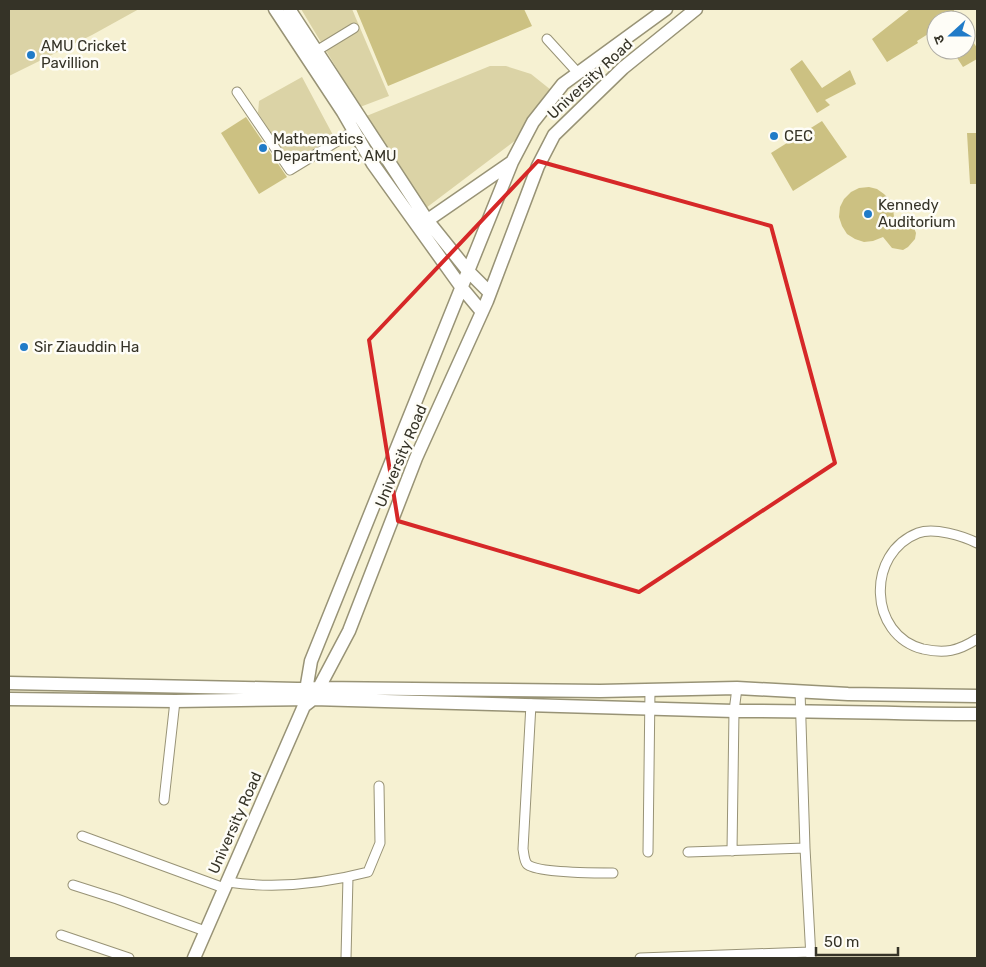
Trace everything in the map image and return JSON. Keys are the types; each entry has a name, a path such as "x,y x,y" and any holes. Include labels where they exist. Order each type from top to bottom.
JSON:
{"main road":[{"path":"275,9 311,54 423,224 462,288 482,312"},
{"path":"289,9 311,54 373,164 423,224 490,293"},
{"path":"309,696 311,660 468,271 515,157 532,122 563,84 666,9"},
{"name":"University Road","path":"194,958 309,696 349,631 416,458 490,293 538,166 554,136 622,68 696,9"},
{"path":"423,224 515,157"},
{"path":"515,157 538,166"},
{"path":"9,683 650,709 800,710 878,714 977,714"},
{"path":"9,699 175,701 309,696 737,688 977,696"}],"street":[{"path":"311,54 354,28"},
{"path":"547,39 578,73"},
{"path":"237,92 290,170 354,131"},
{"path":"977,543 942,532 919,532 899,545 884,564 879,588 883,612 895,632 915,646 938,652 962,649 977,639"},
{"path":"732,851 734,711 737,688"},
{"path":"648,852 650,690"},
{"path":"640,958 811,955 805,848 800,691"},
{"path":"164,800 175,701"},
{"path":"531,704 523,849 525,860 533,868 556,871 613,873"},
{"path":"82,836 226,884 301,884 336,880 368,872 380,843 379,786"},
{"path":"688,852 805,848"},
{"path":"346,958 348,877"},
{"path":"73,885 205,931"},
{"path":"61,935 129,958"}],"highlighted area":[{"path":"538,161 771,226 835,463 639,592 398,521 369,340"}],"shaded area":[{"name":"AMU Cricket Pavillion","path":"9,9 139,9 92,35 9,76"},
{"path":"301,9 352,9 389,96 360,107"},
{"path":"490,66 506,66 531,74 566,102 426,208 364,117"},
{"path":"302,77 334,137 298,161 288,160 258,113 259,101"}],"building":[{"path":"356,9 524,9 532,26 388,86"},
{"path":"910,9 954,10 926,10 926,35 917,41 918,43 887,62 872,39"},
{"path":"802,60 822,88 850,70 856,84 825,100 830,105 817,113 790,69"},
{"path":"958,60 975,60 963,67"},
{"name":"Mathematics Department, AMU","path":"246,117 287,177 259,194 221,133"},
{"path":"822,121 847,157 793,191 771,153"},
{"path":"967,133 977,133 977,184 970,184"},
{"path":"869,187 877,189 890,200 894,217 903,218 912,223 916,233 915,239 903,250 892,248 883,237 864,242 855,239 847,234 842,226 839,217 840,207 844,199 851,192 859,188"}],"place":[{"name":"AMU Cricket Pavillion","path":"31,55"},
{"name":"CEC","path":"774,136"},
{"name":"Mathematics Department, AMU","path":"263,148"},
{"name":"Kennedy Auditorium","path":"868,214"},
{"name":"Sir Ziauddin Ha","path":"24,347"}]}
